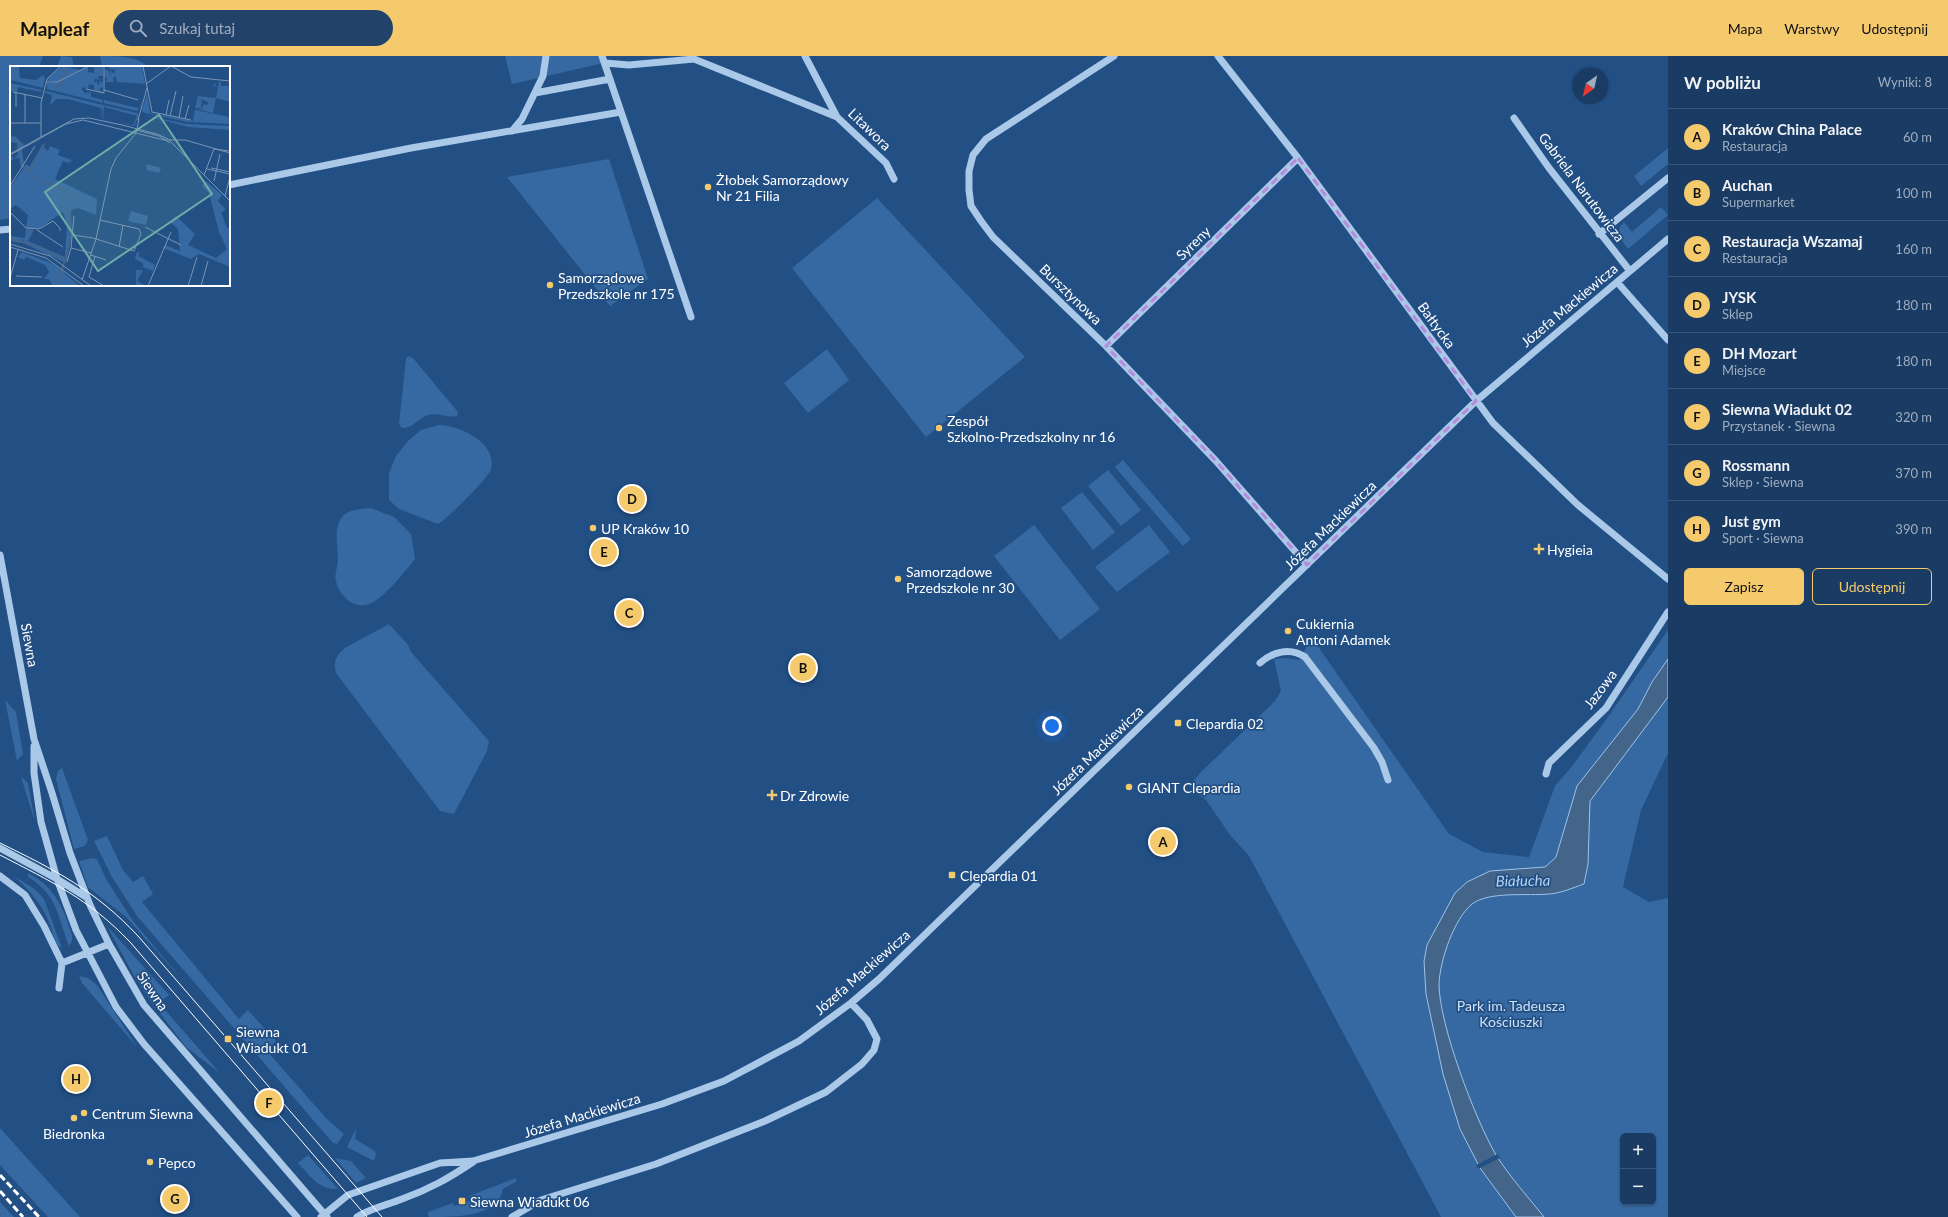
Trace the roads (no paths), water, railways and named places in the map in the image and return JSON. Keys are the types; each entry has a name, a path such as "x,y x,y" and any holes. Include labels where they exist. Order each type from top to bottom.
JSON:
{"street":[{"path":"512,131 522,119 544,76 546,56"},
{"name":"Litawora","path":"805,56 837,117 886,163 894,179"},
{"name":"Bursztynowa","path":"1114,56 986,139 973,155 969,171 971,206 993,237 1106,346 1216,461 1307,565"},
{"name":"Bałtycka","path":"1218,56 1298,158 1476,401 1502,432 1578,505 1668,578"},
{"path":"603,60 629,65 694,59 837,117"},
{"path":"603,60 691,317"},
{"path":"535,93 610,80"},
{"path":"230,185 411,148 621,112"},
{"name":"Gabriela Narutowicza","path":"1514,118 1549,168 1599,234 1630,271"},
{"name":"Syreny","path":"1106,346 1298,158"},
{"path":"1599,234 1668,178"},
{"path":"0,230 10,229"},
{"name":"Józefa Mackiewicza","path":"324,1216 348,1195 440,1163 473,1162 662,1104 724,1081 799,1041 851,1003 919,941 1476,401 1668,239"},
{"path":"1617,282 1668,340"},
{"name":"Siewna","path":"0,555 34,739 70,853 86,897 109,944 133,988 152,1015 324,1216"},
{"name":"Jazowa","path":"1546,774 1549,763 1606,708 1668,612"},
{"path":"1260,663 1268,655 1276,653 1296,652 1305,657 1369,741 1382,762 1388,780"},
{"name":"Siewna","path":"34,739 34,773 41,822 57,879 76,930 116,1007 140,1039 297,1217"},
{"path":"0,848 57,879 86,897"},
{"path":"0,876 25,895 34,906 62,963 59,988"},
{"path":"62,963 109,944"},
{"path":"512,1217 541,1200 656,1164 765,1121 826,1092 862,1064 874,1050 877,1039 867,1020 851,1003"},
{"name":"Józefa Mackiewicza","path":"356,1217 368,1210 403,1199 442,1183 473,1162"}],"water":[{"name":"Białucha","path":"1668,659 1668,697 1590,801 1588,864 1584,884 1554,893 1498,896 1479,900 1472,904 1459,919 1449,941 1442,963 1439,984 1445,1023 1451,1046 1478,1119 1501,1163 1544,1217 1516,1217 1480,1168 1460,1129 1443,1074 1426,994 1424,961 1427,945 1455,893 1467,882 1490,871 1545,867 1556,857 1577,786 1638,709 1652,682"}],"tram line":[{"path":"0,843 39,862 74,882 90,893 122,920 138,936 382,1217"},
{"path":"0,855 69,892 100,914 115,927 130,942 367,1217"}],"railway":[{"path":"0,1175 39,1217"},
{"path":"0,1191 23,1217"}],"place":[{"name":"Żłobek Samorządowy Nr 21 Filia","path":"708,187"},
{"name":"Samorządowe Przedszkole nr 175","path":"550,285"},
{"name":"Zespół Szkolno-Przedszkolny nr 16","path":"939,428"},
{"name":"JYSK","path":"632,499"},
{"name":"UP Kraków 10","path":"593,528"},
{"name":"Hygieia","path":"1539,549"},
{"name":"DH Mozart","path":"604,552"},
{"name":"Samorządowe Przedszkole nr 30","path":"898,579"},
{"name":"Restauracja Wszamaj","path":"629,613"},
{"name":"Cukiernia Antoni Adamek","path":"1288,631"},
{"name":"Auchan","path":"803,668"},
{"name":"Clepardia 02","path":"1178,723"},
{"name":"GIANT Clepardia","path":"1129,787"},
{"name":"Dr Zdrowie","path":"772,795"},
{"name":"Kraków China Palace","path":"1163,842"},
{"name":"Clepardia 01","path":"952,875"},
{"name":"Siewna Wiadukt 01","path":"228,1039"},
{"name":"Just gym","path":"76,1079"},
{"name":"Siewna Wiadukt 02","path":"269,1103"},
{"name":"Centrum Siewna","path":"84,1113"},
{"name":"Biedronka","path":"74,1118"},
{"name":"Pepco","path":"150,1162"},
{"name":"Rossmann","path":"175,1199"},
{"name":"Siewna Wiadukt 06","path":"462,1201"}],"park label":[{"name":"Park im. Tadeusza Kościuszki","path":"1511,1014"}]}
